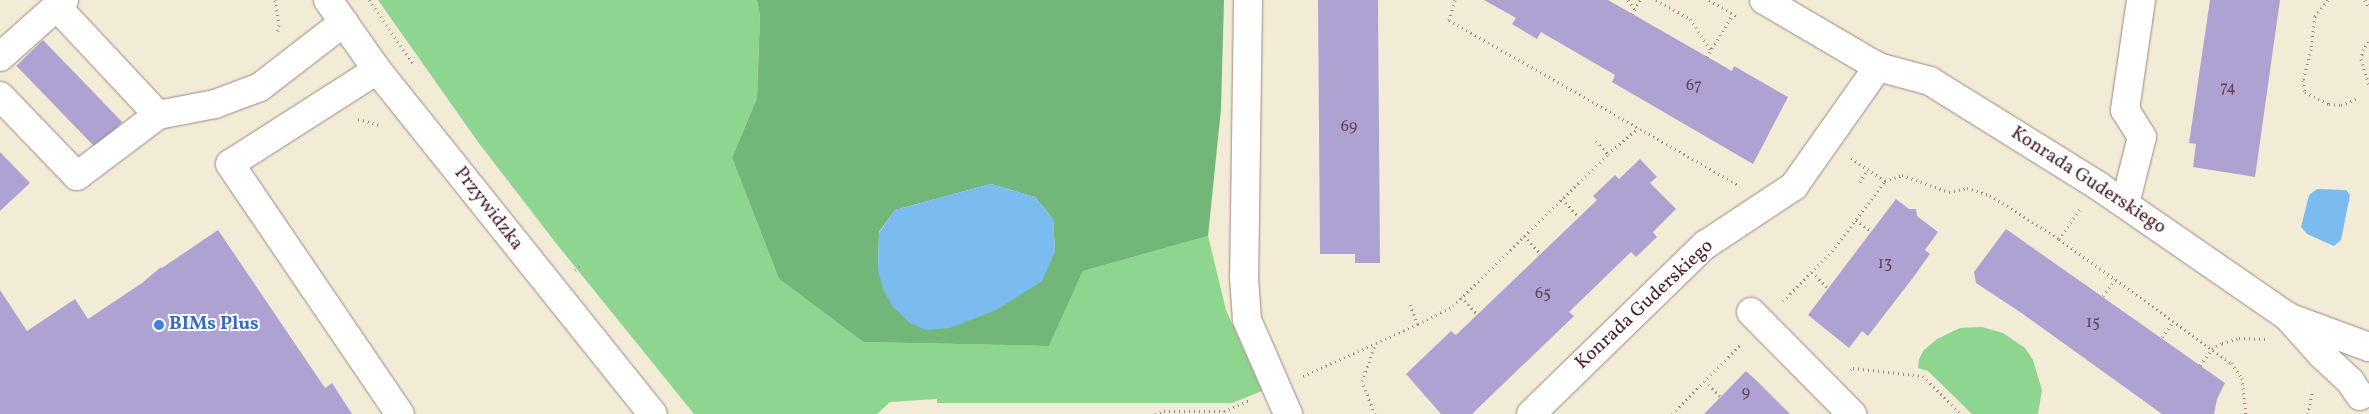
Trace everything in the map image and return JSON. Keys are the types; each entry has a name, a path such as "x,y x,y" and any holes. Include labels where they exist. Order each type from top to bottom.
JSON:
{"street":[{"name":"Przywidzka","path":"328,0 377,70 653,414"},
{"path":"1248,0 1244,277 1247,320 1288,414"},
{"name":"Konrada Guderskiego","path":"1764,0 1878,67 1930,81 2097,185 2287,316 2321,354 2350,381 2362,396"},
{"path":"2125,204 2142,138 2125,110 2141,0"},
{"path":"0,57 60,3 158,115"},
{"path":"0,96 77,176 158,115 215,104 260,87 344,22"},
{"name":"Konrada Guderskiego","path":"1531,414 1705,245 1794,186 1878,67"},
{"path":"377,70 230,164 400,414"},
{"name":"Konrada Guderskiego","path":"2287,316 2369,347"},
{"path":"1756,318 1852,414"}],"path":[{"path":"1455,0 1449,20 1726,178"},
{"path":"1628,0 1635,10"},
{"path":"1632,14 1640,0"},
{"path":"1656,0 1690,19 1711,50"},
{"path":"1709,0 1741,18"},
{"path":"2328,0 2315,16 2312,49 2303,80 2305,92 2328,104 2341,105 2358,98"},
{"path":"2365,0 2369,8"},
{"path":"1707,57 1733,14"},
{"path":"2369,42 2363,49 2361,59 2369,86"},
{"path":"1276,388 1376,344 1453,306 1608,154 1638,128"},
{"path":"1596,141 1608,154"},
{"path":"1860,182 1868,169 1885,181"},
{"path":"1672,414 1705,381 1756,318 1812,272 1856,220 1885,181 1902,175 1949,192 1967,188 1990,195 2059,239 2231,363 2242,378 2246,414"},
{"path":"2059,239 2097,185"},
{"path":"1562,199 1579,217"},
{"path":"1856,220 1870,230"},
{"path":"1524,236 1541,254"},
{"path":"1812,272 1827,287"},
{"path":"2103,296 2115,279"},
{"path":"1461,297 1477,314"},
{"path":"1410,305 1418,324"},
{"path":"2162,337 2173,322"},
{"path":"2200,365 2212,349 2238,338 2264,339"},
{"path":"1375,414 1362,381 1376,344"},
{"path":"1874,371 1924,376 1962,414"},
{"path":"1705,381 1720,396"},
{"path":"1360,393 1366,391"},
{"path":"1155,414 1164,412 1224,412 1224,414"}],"green space":[{"path":"378,0 757,0 760,16 757,98 732,158 779,279 863,342 1049,346 1083,271 1208,236 1226,310 1262,391 1232,403 937,403 937,399 890,402 877,414 694,414 559,247 478,142"},
{"path":"757,0 1224,0 1221,109 1208,236 1083,271 1049,346 863,342 779,279 732,158 757,98 760,16","holes":["991,184 1035,197 1053,219 1055,252 878,270 879,232 895,210"]},
{"path":"1982,327 2003,333 2025,348 2033,360 2042,390 2038,414 1972,414 1928,371 1918,368 1919,359 1924,350 1937,339 1960,328"}],"water":[{"path":"991,184 1035,197 1053,219 1055,252 1042,281 996,310 950,328 926,330 910,323 893,307 883,289 878,270 879,233 895,210"},
{"path":"2317,189 2346,190 2350,195 2341,240 2334,246 2307,234 2301,227 2309,195"}],"building":[{"path":"1318,0 1378,0 1380,263 1355,263 1355,254 1320,254"},
{"path":"1484,0 1608,0 1732,71 1734,66 1788,97 1753,164 1612,82 1615,75 1541,32 1537,39 1512,24 1516,18"},
{"path":"2210,0 2280,0 2255,177 2193,167 2196,144 2189,143"},
{"path":"43,40 122,122 96,148 16,66"},
{"path":"0,152 30,183 0,211"},
{"path":"1640,159 1657,177 1650,183 1676,209 1653,232 1657,237 1636,257 1631,252 1569,312 1574,316 1472,414 1441,414 1406,374 1451,331 1456,335 1597,200 1593,196 1615,175 1619,179"},
{"path":"1896,199 1909,209 1916,209 1917,216 1938,232 1925,250 1930,254 1912,279 1868,336 1862,331 1849,348 1808,315"},
{"path":"2006,229 2225,383 2217,399 2214,414 2162,414 2020,312 1976,283 1974,272"},
{"name":"BIMs Plus","path":"218,230 325,388 332,383 352,414 0,414 0,290 27,331 75,299 88,319 142,283 161,267"},
{"path":"1746,371 1759,383 1790,414 1704,414"}],"place":[{"name":"BIMs Plus","path":"159,325"}]}
